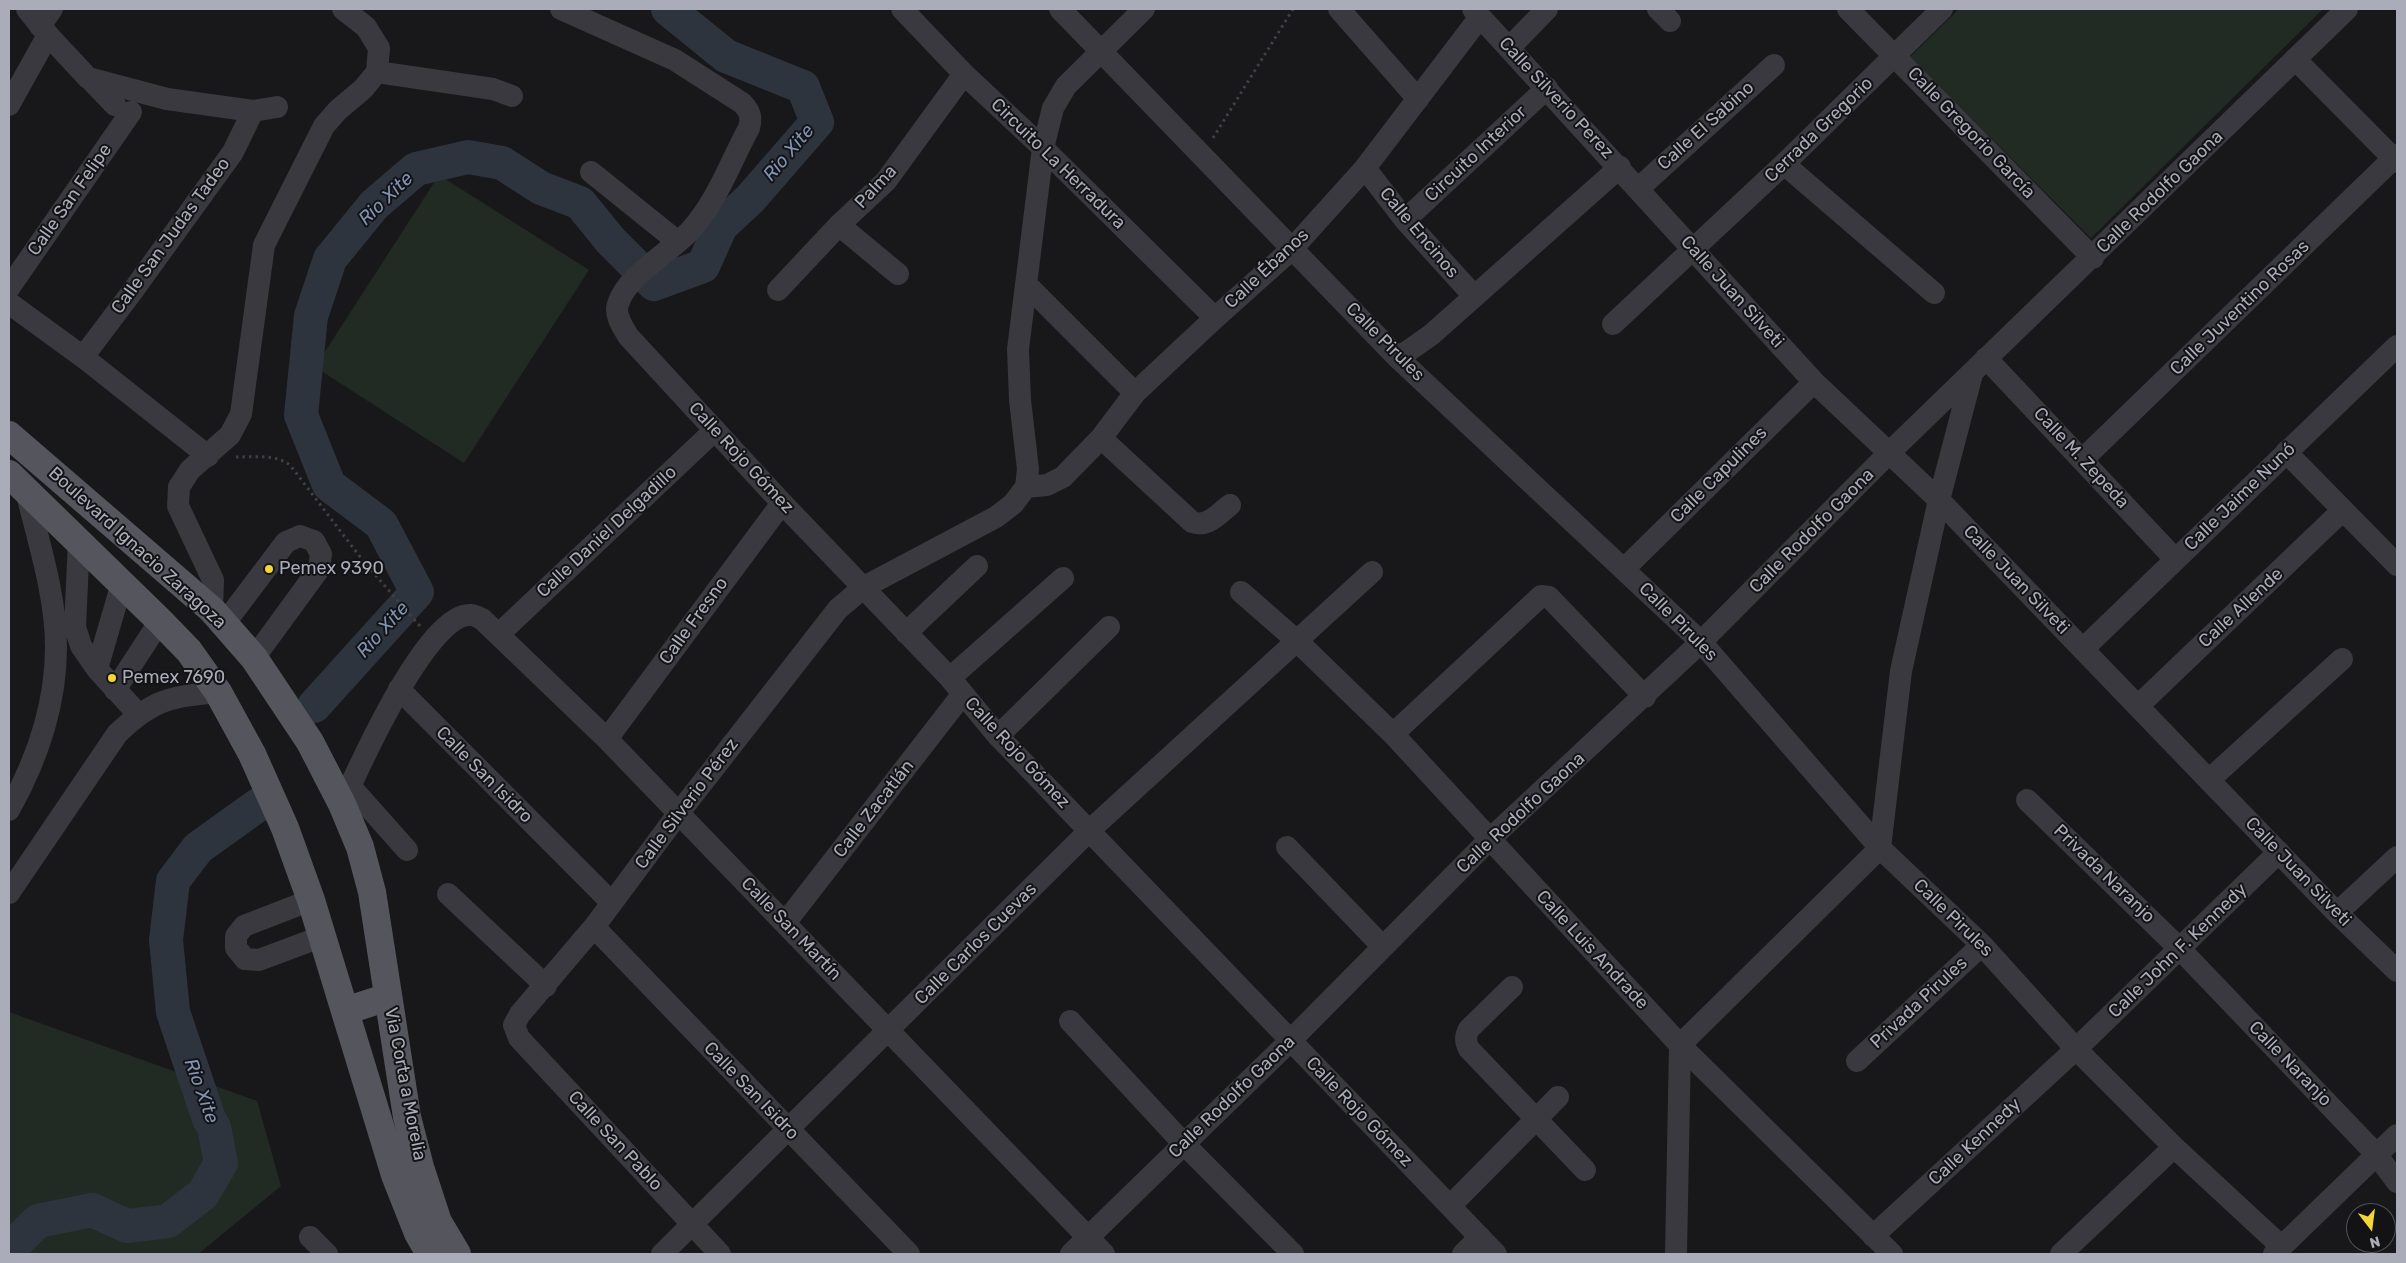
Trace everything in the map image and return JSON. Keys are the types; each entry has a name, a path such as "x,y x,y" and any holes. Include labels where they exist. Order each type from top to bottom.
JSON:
{"main road":[{"name":"Boulevard Ignacio Zaragoza","path":"9,436 218,617 254,658 346,795 372,892 388,997"},
{"name":"Boulevard Ignacio Zaragoza","path":"17,482 160,620 189,651 218,692 252,754 285,828 323,936 345,1010"},
{"path":"345,1010 388,997"},
{"name":"Via Corta a Morelia","path":"388,997 407,1117 420,1167 438,1222 457,1254"},
{"name":"Via Corta a Morelia","path":"345,1010 395,1174 418,1233 430,1254"}],"street":[{"path":"218,617 213,580 178,506 179,487 190,470 230,435 241,414 264,245 270,231 324,126 338,110 364,89 377,72 379,48 366,27 344,9"},
{"name":"Calle Rojo Gómez","path":"561,9 676,60 742,103 749,110 751,119 749,128 713,197 690,230 658,257 627,288 617,305 619,321 624,328 782,503 864,587 956,686 998,736 1496,1254"},
{"name":"Circuito La Herradura","path":"902,9 964,74 1043,148 1215,318"},
{"name":"Calle Pirules","path":"1060,9 1398,358 1701,642 1880,848 1982,945 2076,1049 2278,1251"},
{"path":"1026,487 1028,470 1020,400 1018,349 1043,148 1053,108 1066,86 1144,9"},
{"path":"1339,9 1418,100"},
{"path":"1509,48 1547,9"},
{"name":"Calle Gregorio García","path":"1848,9 2093,258"},
{"name":"Cerrada Gregorio","path":"1613,324 1692,248 1784,164 1942,9"},
{"name":"Calle Rodolfo Gaona","path":"1071,1254 1290,1041 1489,840 1645,697 1890,452 2093,258 2347,9"},
{"name":"Calle Ébanos","path":"1026,487 1047,485 1064,477 1101,438 1135,393 1292,249 1365,168 1418,100 1476,13"},
{"name":"Calle Silverio Perez","path":"1476,13 1638,188"},
{"path":"9,105 42,20"},
{"name":"Calle San Felipe","path":"9,288 123,108 88,78 42,20"},
{"path":"2296,59 2396,159"},
{"name":"Calle El Sabino","path":"1638,188 1774,65"},
{"path":"377,72 493,89 512,96"},
{"name":"Palma","path":"778,290 886,180 964,74"},
{"path":"88,78 167,99 253,112 277,107"},
{"name":"Circuito Interior","path":"1404,220 1547,88"},
{"name":"Calle San Judas Tadeo","path":"83,357 233,152 253,112"},
{"name":"Calle Juventino Rosas","path":"2082,460 2396,159"},
{"path":"1784,164 1934,293"},
{"path":"1398,358 1430,335 1620,167"},
{"name":"Calle Encinos","path":"1365,168 1404,220 1474,296"},
{"path":"591,172 678,242"},
{"name":"Calle Juan Silveti","path":"1638,188 1814,382 1939,500 2337,913 2397,971"},
{"path":"839,226 898,274"},
{"path":"1026,284 1135,393"},
{"path":"9,303 83,357 208,456"},
{"name":"Calle Jaime Nunó","path":"2083,649 2286,452 2395,351"},
{"path":"1678,1252 1680,1045 1880,848 1901,671 1939,500 1979,366"},
{"name":"Calle M. Zepeda","path":"1979,366 2082,460 2175,559"},
{"name":"Calle Capulines","path":"1624,569 1814,382"},
{"name":"Calle Daniel Delgadillo","path":"499,634 716,430"},
{"path":"1101,438 1192,522 1199,525 1207,523 1230,505"},
{"path":"2286,452 2397,565"},
{"path":"9,810 36,753 51,705 56,647 49,588 17,482"},
{"name":"Calle Silverio Pérez","path":"514,1025 520,1014 546,986 594,927 678,814 838,609 864,587 996,517 1013,504 1026,487"},
{"name":"Calle Fresno","path":"607,739 782,503"},
{"name":"Calle Allende","path":"2138,706 2343,510"},
{"path":"218,617 286,542 300,536 314,541 321,554 319,569 254,658"},
{"path":"79,541 75,627 82,646 97,669 138,714"},
{"path":"906,633 977,566"},
{"name":"Calle Carlos Cuevas","path":"662,1254 1090,830 1372,572"},
{"name":"Calle Zacatlán","path":"785,923 956,686 1063,578"},
{"path":"97,669 122,583"},
{"name":"Calle Luis Andrade","path":"1242,592 1297,640 1393,734 1680,1045 1892,1254"},
{"path":"1393,734 1531,603 1541,596 1549,598 1645,697"},
{"name":"Calle San Martín","path":"399,689 432,640 457,619 470,615 482,619 607,739 1104,1254"},
{"path":"115,690 160,620"},
{"path":"998,736 1110,627"},
{"path":"2209,780 2342,659"},
{"path":"399,689 346,795 407,850"},
{"name":"Calle San Isidro","path":"399,689 612,903"},
{"path":"9,893 117,734 138,714 159,703 182,696 218,692"},
{"name":"Privada Naranjo","path":"2027,800 2180,949"},
{"path":"1287,847 1383,948"},
{"name":"Calle John F. Kennedy","path":"2076,1049 2279,852"},
{"path":"2337,913 2397,857"},
{"path":"448,894 546,986"},
{"path":"311,900 244,926 236,936 236,948 245,959 259,960 323,936"},
{"name":"Calle San Isidro","path":"594,927 909,1254"},
{"name":"Privada Pirules","path":"1857,1061 1982,945"},
{"name":"Calle Naranjo","path":"2180,949 2376,1154 2397,1182"},
{"path":"1512,986 1469,1029 1465,1042 1469,1049 1585,1170"},
{"path":"1070,1020 1184,1144 1294,1254"},
{"name":"Calle San Pablo","path":"514,1025 519,1038 720,1254"},
{"name":"Calle Kennedy","path":"1873,1236 2076,1049"},
{"path":"1450,1206 1558,1097"},
{"path":"2278,1251 2397,1134"},
{"path":"2062,1254 2174,1147"},
{"path":"310,1237 327,1254"},
{"path":"1463,1254 1480,1237"}],"path":[{"path":"1202,155 1293,9"},
{"path":"208,456 274,458 283,460 290,465 364,562 398,603 422,628"}],"shaded area":[{"path":"1959,9 2323,9 2091,238 1910,57"},
{"path":"439,175 589,270 464,463 315,367"},
{"path":"9,1012 257,1101 281,1186 198,1254 9,1254"}],"waterway":[{"name":"Rio Xite","path":"314,706 417,592 381,524 329,485 301,415 311,316 330,259 374,205 416,169 468,157 502,163 541,188 580,203 611,241 654,284 703,266 721,226 750,199 817,122 803,87 726,56 668,9"},
{"name":"Rio Xite","path":"9,1250 38,1221 92,1210 127,1226 168,1221 203,1194 221,1163 214,1127 209,1119 173,1012 166,940 173,881 198,848 258,805"}],"place":[{"name":"Pemex 9390","path":"269,569"},
{"name":"Pemex 7690","path":"112,678"}]}
